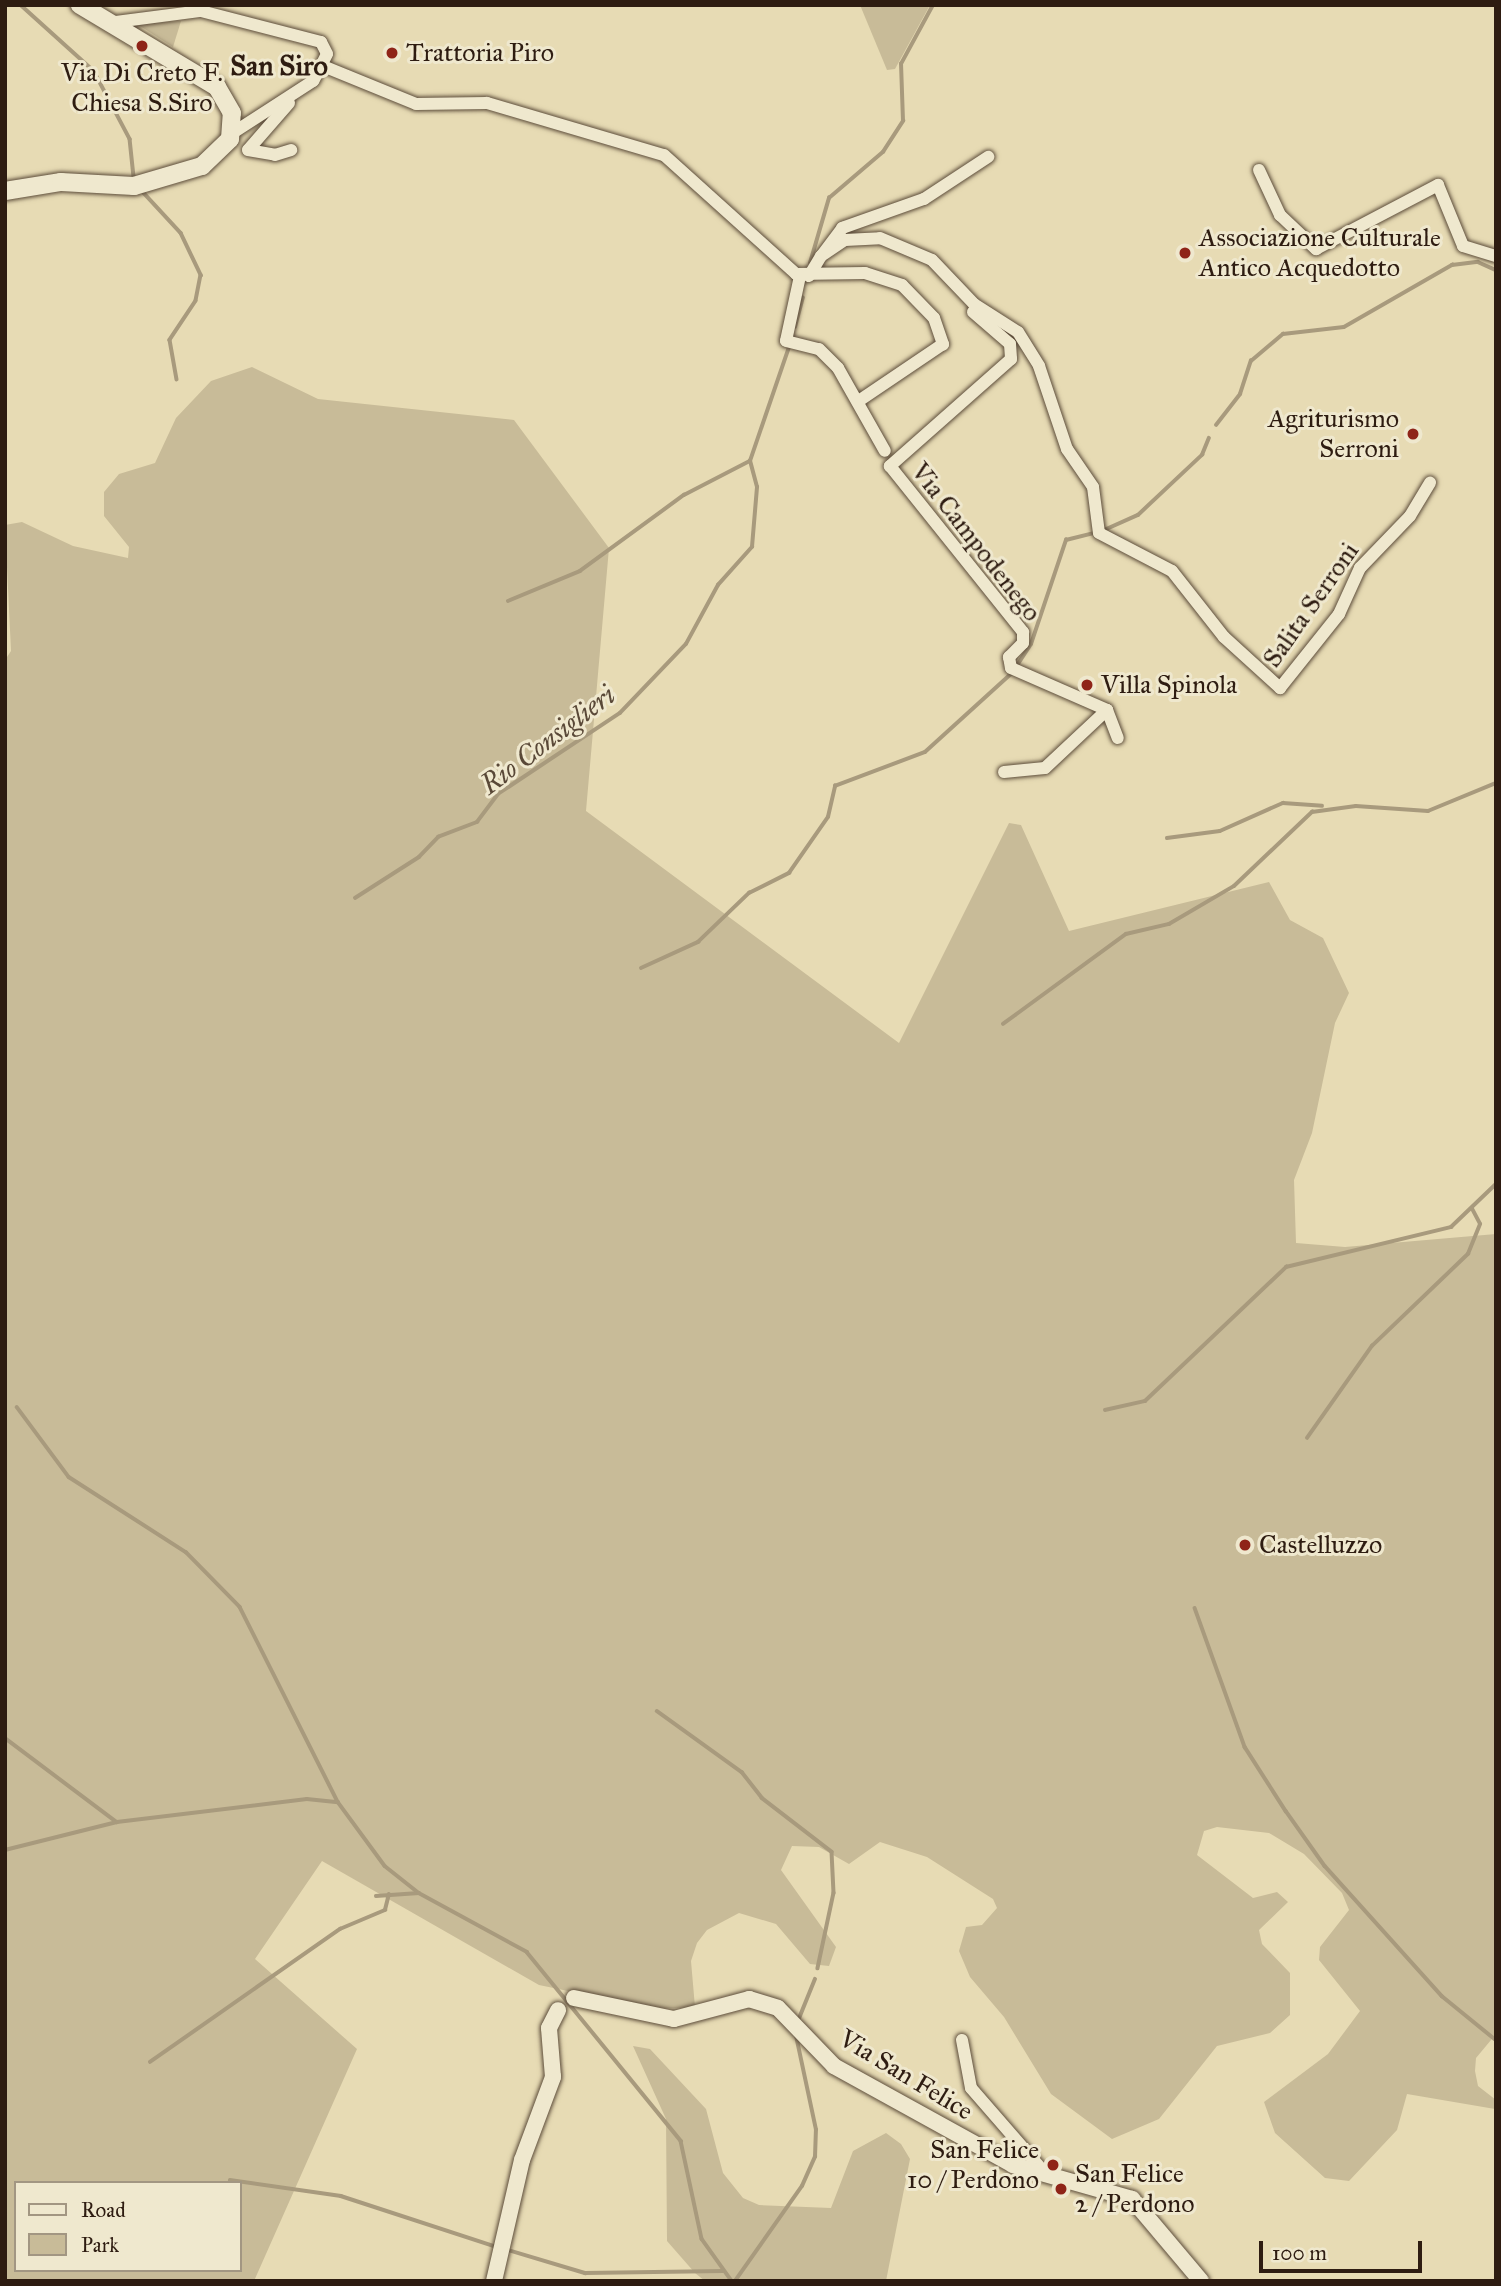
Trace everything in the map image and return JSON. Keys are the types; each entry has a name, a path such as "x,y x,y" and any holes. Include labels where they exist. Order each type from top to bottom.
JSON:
{"main road":[{"path":"5,191 61,182 134,186 202,166 231,134 232,113 217,87 80,5"}],"street":[{"path":"108,23 201,11 314,38 325,47 323,66 248,150 275,155 291,150"},
{"path":"323,66 416,104 487,103 664,155 807,276 865,273 892,281 943,332 936,354 860,400"},
{"path":"231,134 290,101"},
{"path":"807,276 842,228 924,199 988,157"},
{"path":"1259,170 1280,215 1316,249 1438,185 1463,246 1496,256"},
{"name":"Salita Serroni","path":"821,256 853,237 895,243 932,260 974,304 1018,332 1039,366 1067,449 1093,487 1104,537 1172,571 1224,637 1280,688 1339,614 1360,568 1410,516 1430,483"},
{"name":"Via Campodenego","path":"885,451 860,400 823,351 792,346 807,276 848,246 872,243 895,250 934,271 1012,349 1004,368 892,461 892,469 1023,632 1023,643 1009,657 1015,670 1107,710"},
{"path":"1004,772 1045,768 1107,710 1118,738"},
{"name":"Via San Felice","path":"494,2281 522,2160 554,2077 549,2028 558,2010 574,1997 674,2019 749,1999 792,2019 834,2066 1013,2165 1132,2199 1201,2281"},
{"path":"962,2040 971,2088 1045,2173"}],"green space":[{"path":"860,5 930,5 895,69 887,70"},
{"path":"181,21 173,47 137,24"},
{"path":"252,367 318,399 514,420 609,548 586,811 899,1043 1009,823 1021,825 1069,931 1269,882 1290,920 1323,938 1349,993 1335,1023 1312,1133 1294,1180 1296,1243 1345,1247 1496,1234 1496,2034 1476,2058 1475,2071 1478,2086 1496,2100 1495,2109 1407,2094 1397,2130 1349,2181 1325,2178 1275,2133 1264,2102 1328,2054 1360,2011 1319,1960 1320,1947 1349,1910 1342,1893 1304,1854 1269,1833 1217,1827 1204,1831 1197,1855 1253,1898 1277,1892 1288,1902 1259,1930 1262,1944 1290,1973 1290,2015 1270,2033 1217,2046 1159,2119 1112,2139 1051,2094 1004,2017 970,1977 959,1951 966,1927 982,1925 997,1908 993,1899 927,1857 880,1842 849,1864 819,1847 792,1846 781,1870 836,1947 829,1966 810,1964 776,1924 739,1913 707,1930 697,1943 691,1961 695,2007 655,2009 539,1985 322,1861 255,1959 357,2049 254,2281 5,2281 5,660 11,651 5,525 22,522 73,546 128,558 129,547 104,516 104,492 119,474 155,463 176,418 211,381"},
{"path":"633,2046 650,2049 706,2109 723,2173 743,2198 759,2205 831,2208 853,2151 886,2133 901,2144 910,2159 886,2281 705,2281 695,2273 667,2241 666,2119"}],"waterway":[{"path":"21,5 94,71 130,139 134,176"},
{"name":"Rio Consiglieri","path":"810,263 829,198 883,152 903,121 901,64 933,5"},
{"path":"143,192 181,233 201,275 196,301 170,340 177,379"},
{"path":"1216,425 1240,394 1251,361 1283,334 1344,327 1452,265 1478,262 1496,270"},
{"name":"Rio Consiglieri","path":"795,327 803,298"},
{"name":"Rio Consiglieri","path":"355,898 419,857 438,837 477,822 498,794 620,713 686,644 718,585 752,547 757,487 750,461 790,344"},
{"path":"1102,531 1138,515 1202,455 1209,438"},
{"path":"508,601 580,571 684,495 750,461"},
{"path":"1016,667 1031,644 1066,540 1095,533"},
{"path":"641,968 698,942 749,893 789,873 828,817 835,786 925,752 1012,673"},
{"path":"1003,1024 1126,934 1169,924 1234,886 1312,812 1356,806 1428,811 1496,783"},
{"path":"1167,838 1220,831 1283,803 1322,806"},
{"path":"1105,1410 1145,1401 1286,1267 1451,1227 1496,1184"},
{"path":"1307,1438 1372,1346 1468,1254 1480,1224 1472,1209"},
{"path":"17,1407 69,1477 186,1552 240,1607 338,1802 385,1866 419,1893"},
{"path":"1195,1608 1245,1747 1286,1811 1325,1866 1442,1996 1496,2040"},
{"path":"657,1711 742,1772 762,1798 832,1852 834,1893 818,1968"},
{"path":"5,1738 117,1822"},
{"path":"5,1850 117,1822 307,1799 338,1802"},
{"path":"376,1896 419,1893 527,1952 681,2141 702,2239 732,2281"},
{"path":"150,2062 340,1929 385,1910 389,1894"},
{"path":"798,2021 815,1979"},
{"path":"735,2281 802,2186 815,2157 816,2130 796,2036"},
{"path":"230,2180 237,2181"},
{"path":"242,2182 341,2196 497,2247"},
{"path":"505,2249 585,2273 723,2271"}],"place":[{"name":"Via Di Creto F. Chiesa S.Siro","path":"142,46"},
{"name":"Trattoria Piro","path":"392,53"},
{"name":"Associazione Culturale Antico Acquedotto","path":"1185,253"},
{"name":"Agriturismo Serroni","path":"1413,434"},
{"name":"Villa Spinola","path":"1087,685"},
{"name":"Castelluzzo","path":"1245,1545"},
{"name":"San Felice 10 / Perdono","path":"1053,2165"},
{"name":"San Felice 2 / Perdono","path":"1061,2189"}],"district":[{"name":"San Siro","path":"279,66"}]}
